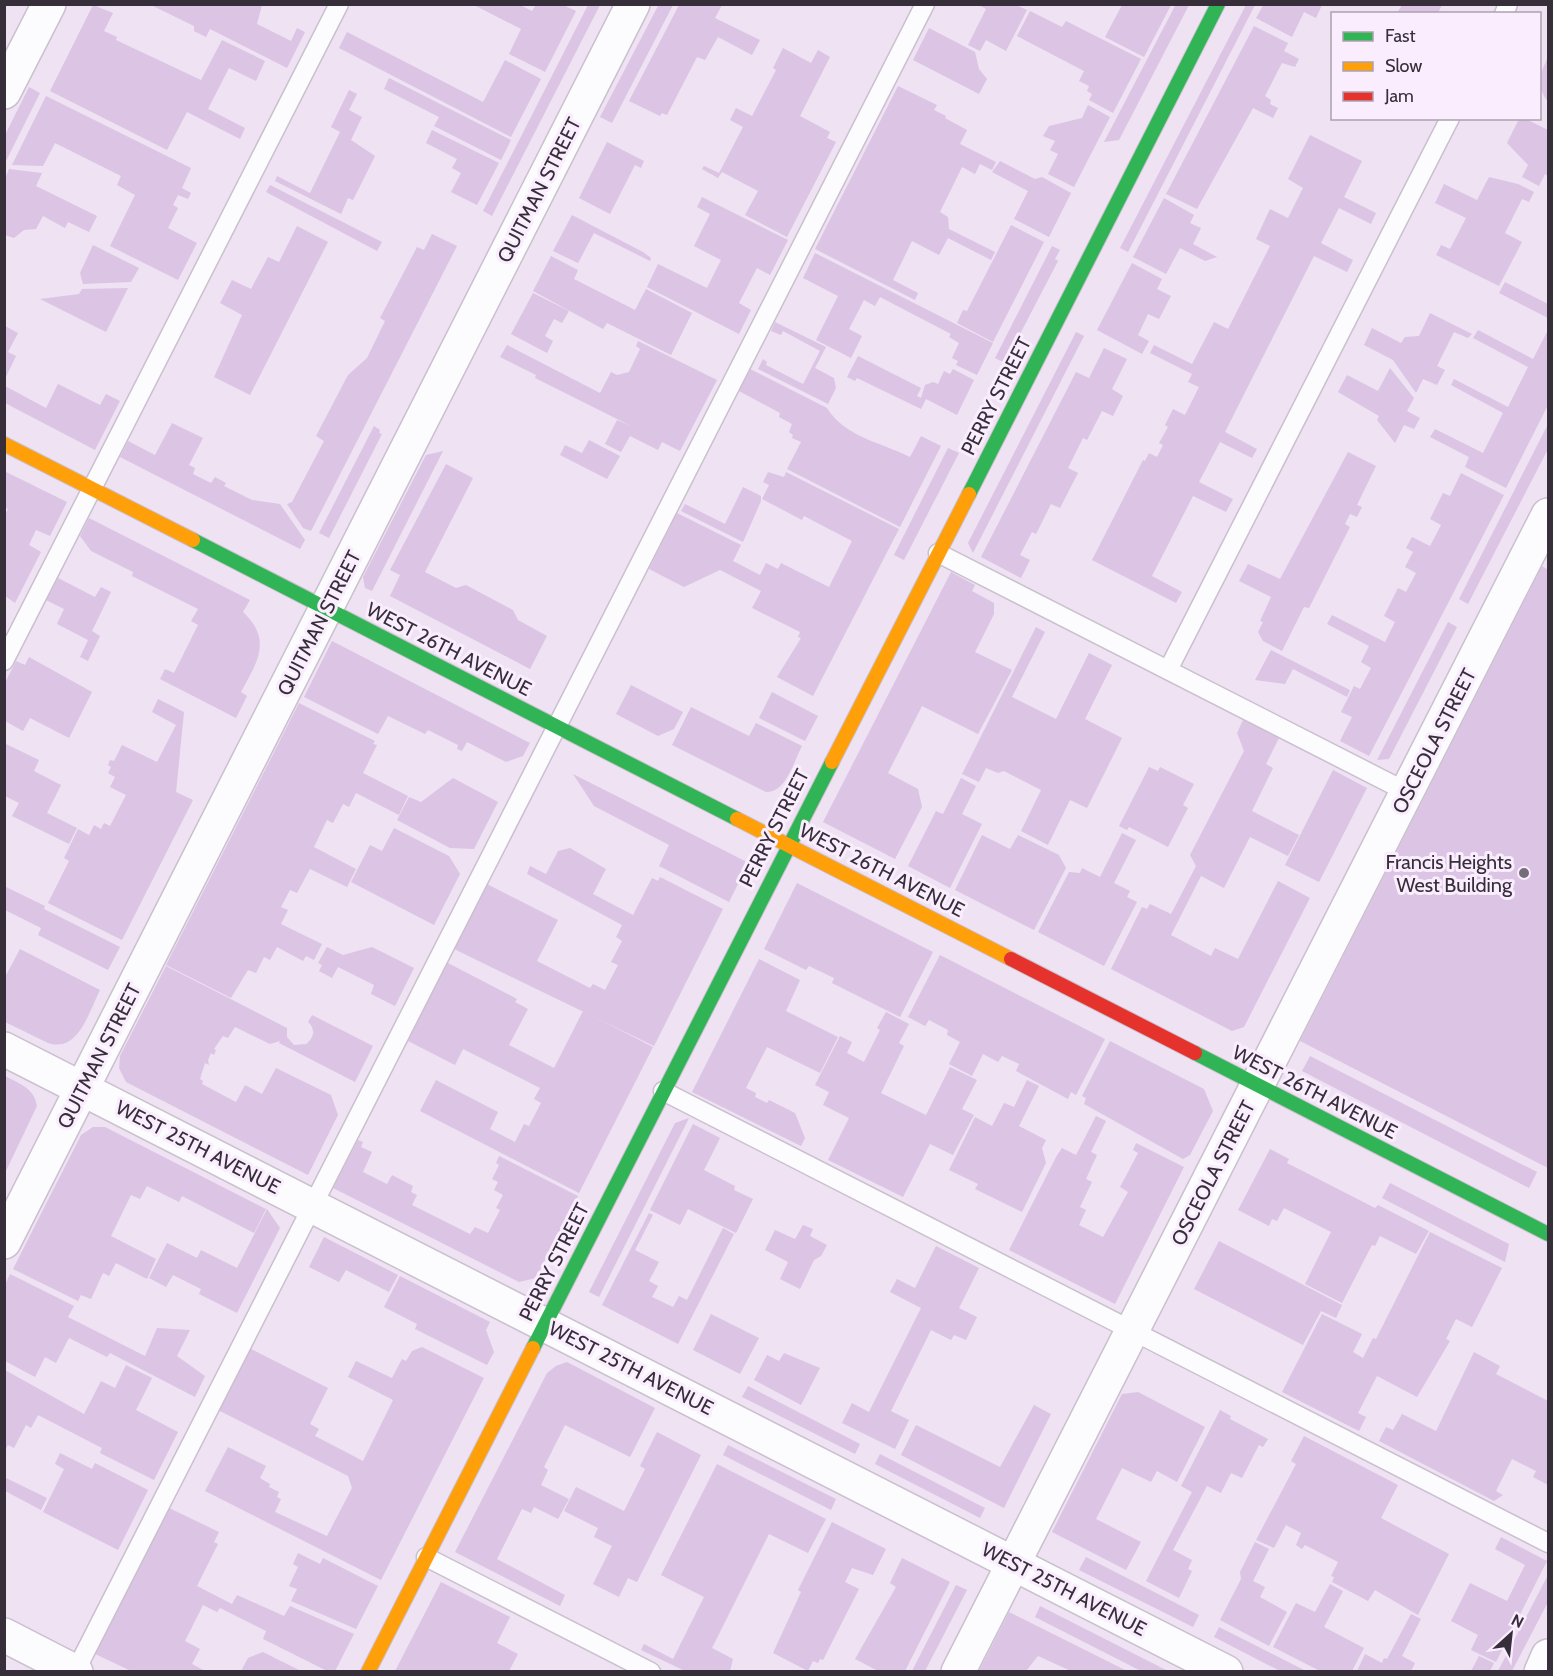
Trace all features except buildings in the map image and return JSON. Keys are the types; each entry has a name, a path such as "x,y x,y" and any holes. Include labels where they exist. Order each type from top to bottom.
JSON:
{"street":[{"path":"4,92 49,4"},
{"name":"QUITMAN STREET","path":"4,1242 633,4"},
{"name":"PERRY STREET","path":"368,1671 1218,4"},
{"name":"WEST 26TH AVENUE","path":"4,444 1548,1234"},
{"name":"OSCEOLA STREET","path":"958,1671 1548,515"},
{"name":"WEST 25TH AVENUE","path":"4,1048 1226,1671"},
{"path":"4,1635 75,1671"},
{"path":"1540,1671 1548,1656"}],"lane":[{"path":"4,661 339,4"},
{"path":"75,1671 925,4"},
{"path":"1168,670 1449,120"},
{"path":"938,553 1407,792"},
{"path":"663,1091 1548,1543"},
{"path":"426,1557 651,1671"}],"shaded area":[{"path":"659,4 673,5 612,123 600,117"},
{"path":"1176,4 1189,5 1119,140 1104,142"},
{"path":"1264,4 1322,5 1316,18 1304,12 1292,37 1256,18"},
{"path":"1402,4 1442,5 1438,12 1398,12"},
{"path":"93,5 113,13 104,31 117,37 116,40 201,80 222,40 265,61 256,81 229,68 208,109 245,128 240,139 187,112 167,150 50,91"},
{"path":"151,5 262,5 257,24 291,41 297,28 305,32 287,68 210,29 206,37 194,31 194,26"},
{"path":"474,5 520,5 532,11 536,5 563,5 576,11 545,72 509,54 521,29"},
{"path":"588,5 600,5 492,216 483,211"},
{"path":"679,5 722,5 715,18 760,40 752,55 718,37 705,60 697,57 667,115 662,113 660,116 629,101"},
{"path":"979,5 1016,5 1027,10 1006,51 986,40 980,51 968,45 986,9"},
{"path":"1122,5 1171,5 1144,57 1105,37"},
{"path":"1246,5 1255,5 1128,252 1120,248"},
{"path":"1030,11 1062,27 1066,21 1141,59 1113,113 1089,100 1092,94 1087,91 1089,86 1079,81 1084,71 1017,36"},
{"path":"1254,26 1288,43 1284,51 1299,59 1295,67 1282,63 1265,96 1271,100 1270,104 1278,108 1273,118 1253,108 1197,209 1166,194"},
{"path":"929,28 975,52 979,69 987,79 979,94 913,60"},
{"path":"347,32 483,102 505,60 541,79 511,137 339,48"},
{"path":"783,48 811,63 818,50 830,57 800,116 830,132 827,138 836,142 787,237 745,215 758,191 722,172 718,178 702,169 704,166 719,173 743,127 730,120 736,108 752,116 776,70 773,68"},
{"path":"1548,57 1548,102 1541,90 1542,70"},
{"path":"389,78 511,140 501,160 434,126 439,117 384,89"},
{"path":"898,86 937,105 934,110 967,130 960,144 996,162 992,170 980,164 975,174 962,167 940,212 948,217 949,229 995,252 991,260 948,238 939,255 912,241 893,280 918,293 915,300 815,249"},
{"path":"29,87 40,93 5,163 5,135"},
{"path":"349,90 357,94 349,110 362,117 351,140 375,156 353,200 348,198 341,214 275,181 277,176 310,193 340,132 331,127"},
{"path":"46,96 191,168 182,188 191,193 188,199 178,195 173,205 178,208 168,228 197,243 178,280 110,246 135,195 117,185 121,176 55,143 43,166 12,165"},
{"path":"1088,105 1110,117 1074,187 1048,174 1058,154 1050,150 1055,141 1043,136 1049,126 1082,118"},
{"path":"1518,120 1528,120 1548,130 1548,176 1545,174 1539,186 1522,177 1528,165 1507,143"},
{"path":"432,130 499,163 477,205 451,192 461,173 452,168 457,159 426,143"},
{"path":"1310,135 1362,161 1344,197 1376,213 1371,224 1339,208 1321,243 1353,260 1347,272 1314,256 1225,432 1257,449 1252,458 1220,442 1199,482 1233,499 1226,512 1193,496 1152,576 1182,592 1176,603 1092,560 1143,460 1145,461 1149,453 1157,457 1163,445 1159,443 1168,427 1165,425 1173,409 1185,415 1199,387 1188,382 1192,374 1150,353 1154,345 1192,364 1214,322 1228,329 1270,246 1256,239 1270,209 1288,218 1303,188 1288,179"},
{"path":"607,142 644,161 641,168 635,165 610,214 579,198"},
{"path":"1000,161 1035,179 1042,177 1071,193 1049,237 1014,219 1028,191 992,172"},
{"path":"9,169 42,173 36,186 97,216 89,232 68,222 65,228 43,216 36,229 24,230 14,238 5,235 5,179"},
{"path":"1489,177 1518,184 1534,192 1529,202 1522,199 1505,233 1522,242 1499,286 1436,255 1441,245 1450,249 1466,218 1435,203 1444,184 1477,200"},
{"path":"270,185 382,242 377,251 266,192"},
{"path":"702,197 788,240 770,275 757,268 739,303 751,310 739,334 647,287 658,264 707,288 721,260 694,246 710,214 697,207"},
{"path":"1164,198 1194,215 1190,223 1201,228 1193,244 1217,257 1205,261 1180,248 1166,274 1133,257"},
{"path":"572,215 643,252 651,258 650,261 594,233 578,263 553,251"},
{"path":"1011,225 1044,242 993,342 957,323 963,310 967,311"},
{"path":"297,226 328,242 250,395 214,377 242,315 220,303 232,280 251,289 268,257 279,262"},
{"path":"432,234 457,246 311,531 303,528 287,504 292,502 324,441 316,436 348,375 367,358 385,321 380,318 417,247 424,250"},
{"path":"93,245 139,268 131,282 83,284 80,273"},
{"path":"1052,246 1060,250 1055,259 1058,261 1005,363 995,358"},
{"path":"815,253 993,343 977,375 956,365 958,361 952,358 959,343 949,337 951,334 880,297 875,306 864,300 849,329 862,336 851,358 816,340 838,296 803,278"},
{"path":"551,256 578,270 574,279 635,310 646,289 692,313 671,355 607,323 603,329 533,291"},
{"path":"1132,263 1162,279 1157,289 1171,296 1159,319 1148,314 1138,335 1149,341 1142,354 1097,330"},
{"path":"1505,282 1548,304 1548,318 1499,293"},
{"path":"128,288 106,332 40,299 79,294 82,289"},
{"path":"533,293 569,311 562,323 554,319 545,336 553,341 547,353 511,334"},
{"path":"1430,313 1472,334 1468,338 1454,332 1437,366 1445,370 1437,385 1423,379 1416,393 1393,360 1364,345 1372,328 1401,343 1405,337 1419,336"},
{"path":"775,322 826,347 815,368 834,378 836,388 828,404 758,369 763,359 767,362 766,365 803,384 820,351 783,331 781,335 771,331"},
{"path":"5,326 18,333 8,352 16,356 5,379"},
{"path":"1478,330 1533,359 1548,330 1548,405 1506,488 1465,467 1469,457 1430,437 1435,429 1483,453 1503,413 1451,385 1454,379 1508,407 1528,367 1473,338"},
{"path":"1076,332 1084,336 973,553 968,543"},
{"path":"638,341 717,380 680,451 662,442 658,450 630,436 621,452 605,444 617,420 633,427 535,378 536,375 500,357 507,345 600,393 611,372 617,375 629,372 640,349 636,346"},
{"path":"1104,348 1127,359 1112,389 1123,396 1113,416 1102,411 1087,440 1083,438 1068,468 1078,473 1060,508 1051,504 1036,534 1032,532 1020,555 1030,560 1021,578 981,557 1076,372 1089,378"},
{"path":"858,356 921,388 917,396 921,398 925,385 933,382 938,384 944,371 950,374 953,369 974,380 957,415 926,399 921,409 857,378 855,381 847,377"},
{"path":"1390,368 1414,398 1407,411 1420,418 1414,429 1404,425 1395,443 1377,420 1379,416 1338,392 1347,375 1378,391"},
{"path":"750,369 827,408 843,426 853,432 910,457 921,436 941,446 900,527 787,469 801,442 792,438 793,435 789,432 792,424 779,417 780,413 739,391"},
{"path":"58,384 100,405 106,394 120,401 95,450 5,403 5,386 46,408"},
{"path":"172,423 203,438 189,465 195,468 193,474 211,483 215,477 226,483 224,486 252,500 280,504 305,540 300,549 120,457 128,441 155,455"},
{"path":"1548,424 1548,449 1468,604 1459,599"},
{"path":"374,426 382,434 329,538 319,533"},
{"path":"589,440 620,456 607,479 560,455 565,445 582,453"},
{"path":"948,448 959,453 904,560 894,555"},
{"path":"443,451 372,591 365,588 363,577 426,455"},
{"path":"1348,452 1376,466 1357,505 1362,507 1357,517 1350,514 1345,524 1350,527 1309,608 1304,607 1282,651 1263,641 1258,632 1263,622 1260,621 1271,597 1239,581 1248,564 1280,579"},
{"path":"446,464 473,478 425,572 456,588 466,585 513,610 518,620 547,636 530,669 390,596 400,575 390,570"},
{"path":"4,471 67,502 50,536 36,530 29,545 41,552 15,603 5,596 4,517 8,509 5,507"},
{"path":"768,472 784,477 786,472 899,529 813,696 777,677 801,638 798,637 800,632 752,608 761,591 720,570 684,587 649,569 677,513 741,545 733,561 760,575 766,563 778,569 781,563 829,587 852,541 804,516 802,520 762,499 769,485 763,482"},
{"path":"1461,473 1504,495 1369,756 1340,741 1352,717 1341,712 1354,686 1360,689 1371,668 1361,662 1369,646 1327,624 1332,615 1385,642 1395,622 1384,616 1398,588 1406,592 1416,573 1405,567 1413,552 1406,548 1412,537 1430,546 1441,525 1430,519 1443,493 1450,496"},
{"path":"743,487 761,496 761,501 743,542 681,511 685,504 725,524"},
{"path":"89,518 250,600 243,612 258,632 259,651 257,661 241,692 247,696 236,718 160,679 165,669 174,673 198,625 191,621 198,609 132,576 133,572 91,551 80,536"},
{"path":"1542,566 1548,570 1548,1168 1300,1041"},
{"path":"951,572 975,585 972,591 994,603 994,614 975,652 1012,670 978,734 922,706 888,773 918,789 922,807 895,859 823,822"},
{"path":"58,578 95,597 101,587 111,592 92,631 100,636 88,661 80,657 88,640 57,624 64,609 46,600"},
{"path":"1448,622 1457,627 1389,759 1377,760"},
{"path":"1036,627 1045,632 1012,697 1056,719 1089,653 1112,665 1085,719 1122,738 1087,808 1070,800 1048,845 1021,831 1041,790 1004,771 998,773 986,768 979,782 962,774"},
{"path":"332,641 530,743 523,756 506,762 467,742 462,751 457,749 458,745 428,730 425,734 388,716 378,734 304,697"},
{"path":"1271,650 1350,690 1347,697 1293,669 1285,684 1255,680"},
{"path":"29,657 92,692 69,738 30,718 23,731 5,721 5,683 16,661 25,665"},
{"path":"631,685 683,712 674,729 658,736 616,714"},
{"path":"772,692 818,716 805,741 759,718"},
{"path":"158,699 184,712 176,792 193,800 122,940 48,903 69,861 64,858 78,829 89,835 94,825 101,829 104,823 110,826 126,795 110,787 115,777 108,773 111,767 108,765 110,760 114,761 122,745 157,762 176,725 152,712"},
{"path":"299,703 375,741 373,744 377,745 363,773 408,796 399,815 356,793 349,807 343,804 333,823 327,820 314,847 356,869 347,887 310,869 297,893 290,890 281,907 288,910 281,924 322,944 314,960 306,956 303,961 277,947 270,960 264,957 256,973 248,970 231,998 166,965"},
{"path":"691,707 749,736 756,723 802,746 784,782 773,791 766,792 672,745"},
{"path":"1243,720 1279,738 1266,764 1273,768 1252,811 1299,835 1288,856 1250,837 1224,888 1201,876 1171,935 1211,956 1215,948 1238,959 1278,881 1310,898 1244,1027 1232,1031 1111,969 1142,907 1147,909 1150,904 1171,914 1196,866 1190,855 1244,751 1237,733"},
{"path":"4,743 39,760 34,771 61,785 47,813 77,828 69,844 12,816 19,803 5,796"},
{"path":"1149,767 1158,771 1160,767 1194,784 1183,805 1188,808 1168,847 1129,827 1127,830 1119,826"},
{"path":"1333,770 1367,788 1319,882 1285,865"},
{"path":"573,774 745,861 746,868 729,902 659,866 669,845 594,806"},
{"path":"453,778 498,802 474,849 450,848 397,820 409,797 421,802"},
{"path":"961,778 976,786 962,814 982,824 950,888 908,866 936,811 943,814"},
{"path":"394,828 449,856 460,874 434,925 351,882 370,845 382,851"},
{"path":"1122,833 1136,840 1114,883 1130,891 1127,897 1137,902 1104,966 1038,932 1069,872 1080,873 1082,868 1100,877"},
{"path":"982,835 1010,849 1018,835 1059,855 1066,868 1034,930 955,890"},
{"path":"570,848 606,869 593,894 633,915 652,878 658,881 660,877 723,909 654,1046 452,948 485,883 558,920 537,961 590,988 593,984 605,990 618,965 611,962 622,941 616,937 622,925 527,874 530,866 546,874 558,851"},
{"path":"797,883 933,952 900,1017 832,983 834,978 809,966 806,970 764,949"},
{"path":"4,886 120,947 108,970 38,935 41,928 5,910"},
{"path":"327,947 343,955 372,947 414,968 395,1006 371,994 374,985 338,967 332,978 319,971 322,965 318,963"},
{"path":"20,949 100,990 82,1028 68,1042 48,1043 5,1022 5,977"},
{"path":"940,955 1105,1039 1076,1095 1071,1092 1068,1099 1016,1071 1019,1064 1002,1056 998,1062 983,1054 972,1076 949,1064 960,1042 947,1035 948,1030 929,1020 925,1026 908,1017"},
{"path":"759,959 800,980 786,1011 838,1037 820,1073 767,1047 746,1088 756,1093 755,1097 767,1103 769,1100 795,1113 805,1138 801,1146 692,1092"},
{"path":"446,962 517,999 515,1002 528,1009 509,1045 554,1068 583,1011 653,1047 579,1193 420,1111 436,1080 498,1112 490,1129 515,1142 524,1124 529,1126 541,1103 534,1099 540,1088 463,1049 455,1065 406,1040"},
{"path":"166,966 287,1028 287,1037 294,1045 306,1044 311,1039 313,1030 308,1022 312,1015 373,1046 355,1082 279,1043 280,1041 270,1044 235,1027 228,1038 223,1036 214,1049 216,1050 214,1055 211,1053 208,1060 209,1065 205,1063 200,1079 203,1081 202,1084 236,1102 245,1085 262,1094 276,1068 331,1095 338,1115 308,1175 126,1082 119,1068 120,1056"},
{"path":"886,1012 909,1024 899,1043 904,1046 881,1093 926,1115 950,1067 977,1080 962,1109 974,1115 953,1155 930,1144 903,1197 828,1160 849,1118 823,1105 829,1092 815,1085 840,1036 852,1042 847,1053 864,1062"},
{"path":"1110,1041 1204,1089 1213,1111 1190,1155 1183,1159 1084,1104 1086,1098 1082,1096"},
{"path":"1310,1056 1537,1172 1529,1188 1302,1071"},
{"path":"5,1076 30,1091 37,1106 5,1173"},
{"path":"1027,1080 1039,1086 1019,1126 1046,1140 1042,1148 1046,1163 1022,1212 975,1189 978,1184 949,1170 975,1117 992,1126 1004,1103 1014,1107"},
{"path":"1096,1116 1106,1121 1091,1152 1097,1155 1086,1179 1092,1182 1080,1207 1086,1210 1079,1225 1103,1237 1128,1192 1120,1187 1138,1153 1133,1150 1136,1143 1184,1167 1115,1304 1009,1250 1056,1157 1062,1148 1076,1155"},
{"path":"689,1118 599,1297 589,1292 675,1123"},
{"path":"693,1124 720,1138 704,1170 735,1186 734,1190 753,1199 736,1233 688,1209 680,1225 650,1210"},
{"path":"93,1127 105,1127 266,1209 254,1233 182,1196 179,1202 147,1186 140,1199 131,1195 111,1236 156,1259 147,1279 116,1263 109,1276 103,1273 91,1299 81,1295 78,1301 13,1269 81,1135"},
{"path":"358,1140 363,1142 361,1147 372,1152 363,1172 387,1184 392,1175 413,1186 411,1192 417,1195 412,1205 470,1234 475,1227 488,1233 500,1210 496,1208 503,1195 494,1190 498,1182 492,1179 499,1165 496,1163 499,1156 578,1196 536,1278 519,1282 333,1188"},
{"path":"1270,1149 1289,1159 1287,1163 1375,1208 1378,1205 1429,1231 1416,1254 1380,1236 1375,1246 1372,1245 1342,1303 1305,1284 1331,1232 1284,1208 1277,1221 1272,1219 1269,1226 1238,1210"},
{"path":"1390,1183 1509,1244 1505,1262 1382,1198"},
{"path":"267,1209 280,1228 237,1313 199,1294 201,1289 173,1275 166,1287 149,1278 167,1243 197,1258 201,1250 237,1268"},
{"path":"649,1213 653,1215 635,1250 659,1262 649,1281 658,1286 652,1297 673,1307 679,1296 687,1300 723,1228 734,1234 678,1344 602,1305"},
{"path":"803,1225 813,1229 810,1236 827,1245 821,1256 814,1260 800,1289 780,1279 788,1262 765,1250 775,1230 795,1239"},
{"path":"1430,1232 1502,1268 1472,1327 1456,1319 1446,1339 1450,1341 1417,1397 1377,1376 1358,1413 1366,1417 1359,1431 1282,1392 1322,1314 1362,1334 1353,1352 1363,1358 1373,1338 1376,1339"},
{"path":"324,1237 398,1275 389,1292 346,1270 339,1282 309,1267"},
{"path":"1219,1241 1342,1305 1336,1318 1321,1311 1303,1345 1194,1289"},
{"path":"936,1246 979,1268 959,1308 977,1317 966,1340 954,1335 951,1340 931,1330 891,1411 909,1420 895,1449 842,1423 852,1403 869,1412 921,1308 890,1292 897,1279 915,1288"},
{"path":"10,1274 74,1306 68,1317 145,1356 157,1328 190,1330 177,1356 205,1376 195,1397 110,1353 107,1357 69,1338 56,1363 45,1357 35,1377 5,1361 5,1285"},
{"path":"400,1276 490,1322 486,1330 494,1352 487,1365 415,1329 417,1324 384,1307"},
{"path":"711,1314 759,1338 740,1374 693,1350"},
{"path":"422,1347 484,1378 381,1580 205,1491 228,1447 266,1466 260,1478 270,1484 269,1487 279,1492 277,1497 281,1499 275,1512 327,1536 352,1488 348,1476 218,1410 249,1348 328,1388 310,1424 319,1429 315,1436 363,1461 393,1400 348,1377 356,1361 392,1378 402,1359 406,1361 412,1351"},
{"path":"1474,1352 1500,1366 1496,1374 1548,1401 1548,1485 1533,1477 1536,1471 1512,1459 1496,1491 1503,1495 1494,1501 1379,1441 1386,1427 1393,1430 1402,1414 1436,1431"},
{"path":"784,1353 820,1368 801,1405 754,1380 767,1355 779,1361"},
{"path":"567,1362 655,1408 630,1457 565,1425 544,1467 548,1470 541,1485 569,1499 558,1519 534,1507 531,1513 522,1509 497,1559 565,1595 560,1606 455,1552 547,1373"},
{"path":"126,1365 152,1378 136,1410 178,1432 154,1480 100,1453 102,1448 38,1415 31,1428 26,1425 14,1448 8,1445 5,1450 5,1370 84,1414 101,1381 115,1388"},
{"path":"748,1386 860,1444 855,1454 742,1397"},
{"path":"1138,1392 1205,1427 1177,1482 1157,1471 1151,1482 1122,1468 1096,1519 1141,1542 1126,1570 1052,1532 1122,1394"},
{"path":"1034,1405 1051,1414 1004,1508 901,1455 916,1425 1000,1467"},
{"path":"1220,1410 1231,1416 1230,1419 1268,1439 1263,1447 1259,1445 1242,1478 1231,1473 1221,1493 1207,1486 1173,1550 1192,1560 1188,1569 1192,1571 1179,1598 1146,1581 1192,1492 1181,1486"},
{"path":"657,1432 701,1455 637,1582 628,1578 619,1597 593,1584 612,1546 594,1537 598,1528 564,1511 576,1487 624,1511 645,1469 640,1466"},
{"path":"1304,1436 1398,1485 1381,1518 1449,1554 1418,1615 1375,1590 1368,1601 1332,1582 1334,1577 1331,1576 1338,1562 1305,1545 1302,1549 1296,1545 1301,1533 1286,1525 1274,1548 1256,1540 1296,1464 1291,1461"},
{"path":"728,1445 836,1499 831,1510 723,1455"},
{"path":"60,1453 92,1469 95,1463 148,1490 118,1550 43,1512 64,1469 55,1464"},
{"path":"880,1454 985,1508 980,1518 875,1464"},
{"path":"717,1464 826,1519 808,1553 769,1534 712,1648 733,1659 730,1671 685,1671 641,1650 644,1644 673,1659 704,1597 661,1575"},
{"path":"4,1477 47,1498 41,1510 5,1491"},
{"path":"167,1507 219,1532 214,1542 218,1544 197,1586 232,1604 237,1595 284,1616 290,1606 354,1634 335,1671 327,1671 263,1639 266,1631 220,1608 217,1612 203,1605 185,1641 200,1649 192,1664 205,1671 131,1671 93,1653"},
{"path":"832,1522 886,1549 873,1575 852,1568 845,1582 859,1589 823,1660 820,1659 818,1663 813,1661 808,1671 773,1653 801,1592 798,1590"},
{"path":"1501,1537 1547,1561 1496,1662 1471,1650 1478,1635 1451,1621 1470,1583 1507,1601 1525,1565 1495,1549"},
{"path":"1255,1542 1269,1549 1253,1581 1265,1587 1260,1597 1287,1612 1269,1646 1220,1620 1241,1579 1240,1572"},
{"path":"298,1553 320,1564 323,1558 378,1586 356,1629 291,1601 297,1589 289,1586 298,1567 293,1564"},
{"path":"1086,1557 1199,1615 1193,1627 1079,1570"},
{"path":"902,1558 950,1582 905,1671 878,1671 855,1659 896,1587 890,1583"},
{"path":"1548,1575 1548,1602 1512,1671 1498,1671"},
{"path":"441,1582 510,1617 497,1643 518,1654 509,1671 395,1671"},
{"path":"1330,1584 1343,1591 1324,1627 1364,1648 1352,1671 1320,1671 1273,1647 1296,1603 1315,1612"},
{"path":"956,1585 967,1590 925,1671 912,1671"},
{"path":"1040,1606 1168,1671 1141,1671 1035,1617"},
{"path":"1009,1612 1127,1671 1071,1671 1038,1656 1026,1671 979,1671"},
{"path":"1411,1614 1421,1619 1402,1656 1415,1663 1411,1671 1357,1671 1365,1654 1382,1663 1384,1658 1387,1659"},
{"path":"1219,1627 1306,1671 1280,1671 1214,1637"},
{"path":"263,1652 301,1671 241,1671 248,1658"},
{"path":"1479,1656 1494,1663 1490,1671 1471,1671"}],"traffic: fast":[{"path":"969,494 1218,4"},
{"path":"193,540 737,819"},
{"path":"533,1348 832,762"},
{"path":"1195,1053 1548,1234"}],"traffic: slow":[{"path":"4,444 193,540"},
{"path":"832,762 969,494"},
{"path":"737,819 1011,959"},
{"path":"368,1672 533,1348"}],"traffic: jam":[{"path":"1011,959 1195,1053"}],"place":[{"name":"Francis Heights West Building","path":"1524,873"}]}
